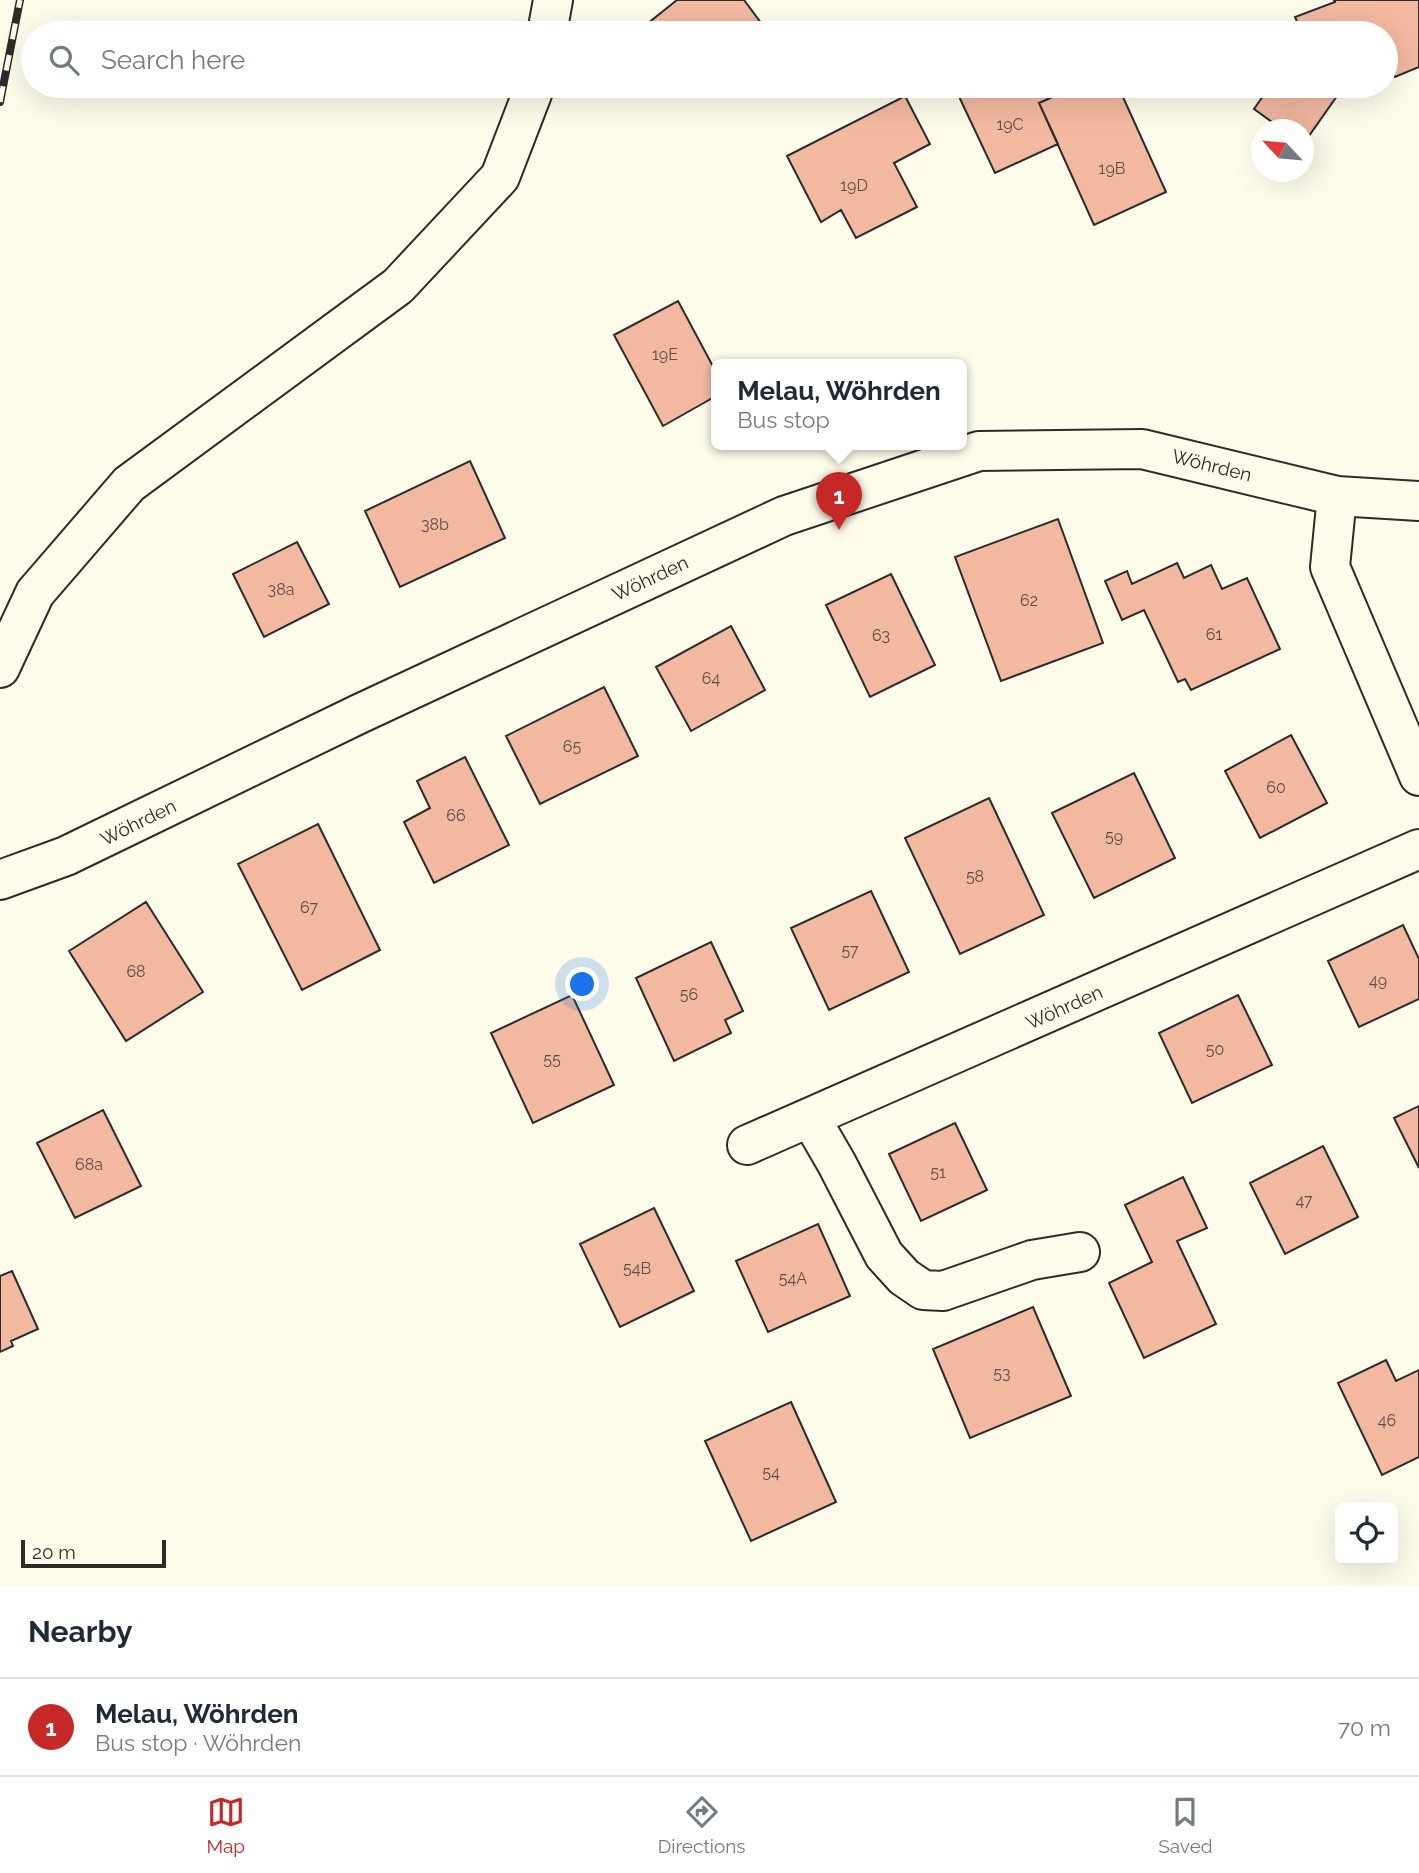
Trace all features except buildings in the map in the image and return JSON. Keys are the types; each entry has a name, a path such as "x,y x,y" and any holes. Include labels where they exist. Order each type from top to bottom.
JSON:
{"street":[{"path":"549,21 553,0"},
{"path":"0,668 34,593 129,484 398,286 500,177 530,98"},
{"name":"Wöhrden","path":"0,880 66,856 359,713 784,516 979,451 1142,449 1337,496 1419,501"},
{"path":"1337,496 1330,566 1419,776"},
{"name":"Wöhrden","path":"747,1145 1419,849"},
{"path":"810,1119 837,1164 884,1255 905,1277 923,1290 943,1291 1032,1260 1080,1252"}],"railway":[{"path":"0,102 20,0"}],"place":[{"name":"Melau, Wöhrden","path":"839,530"}]}
